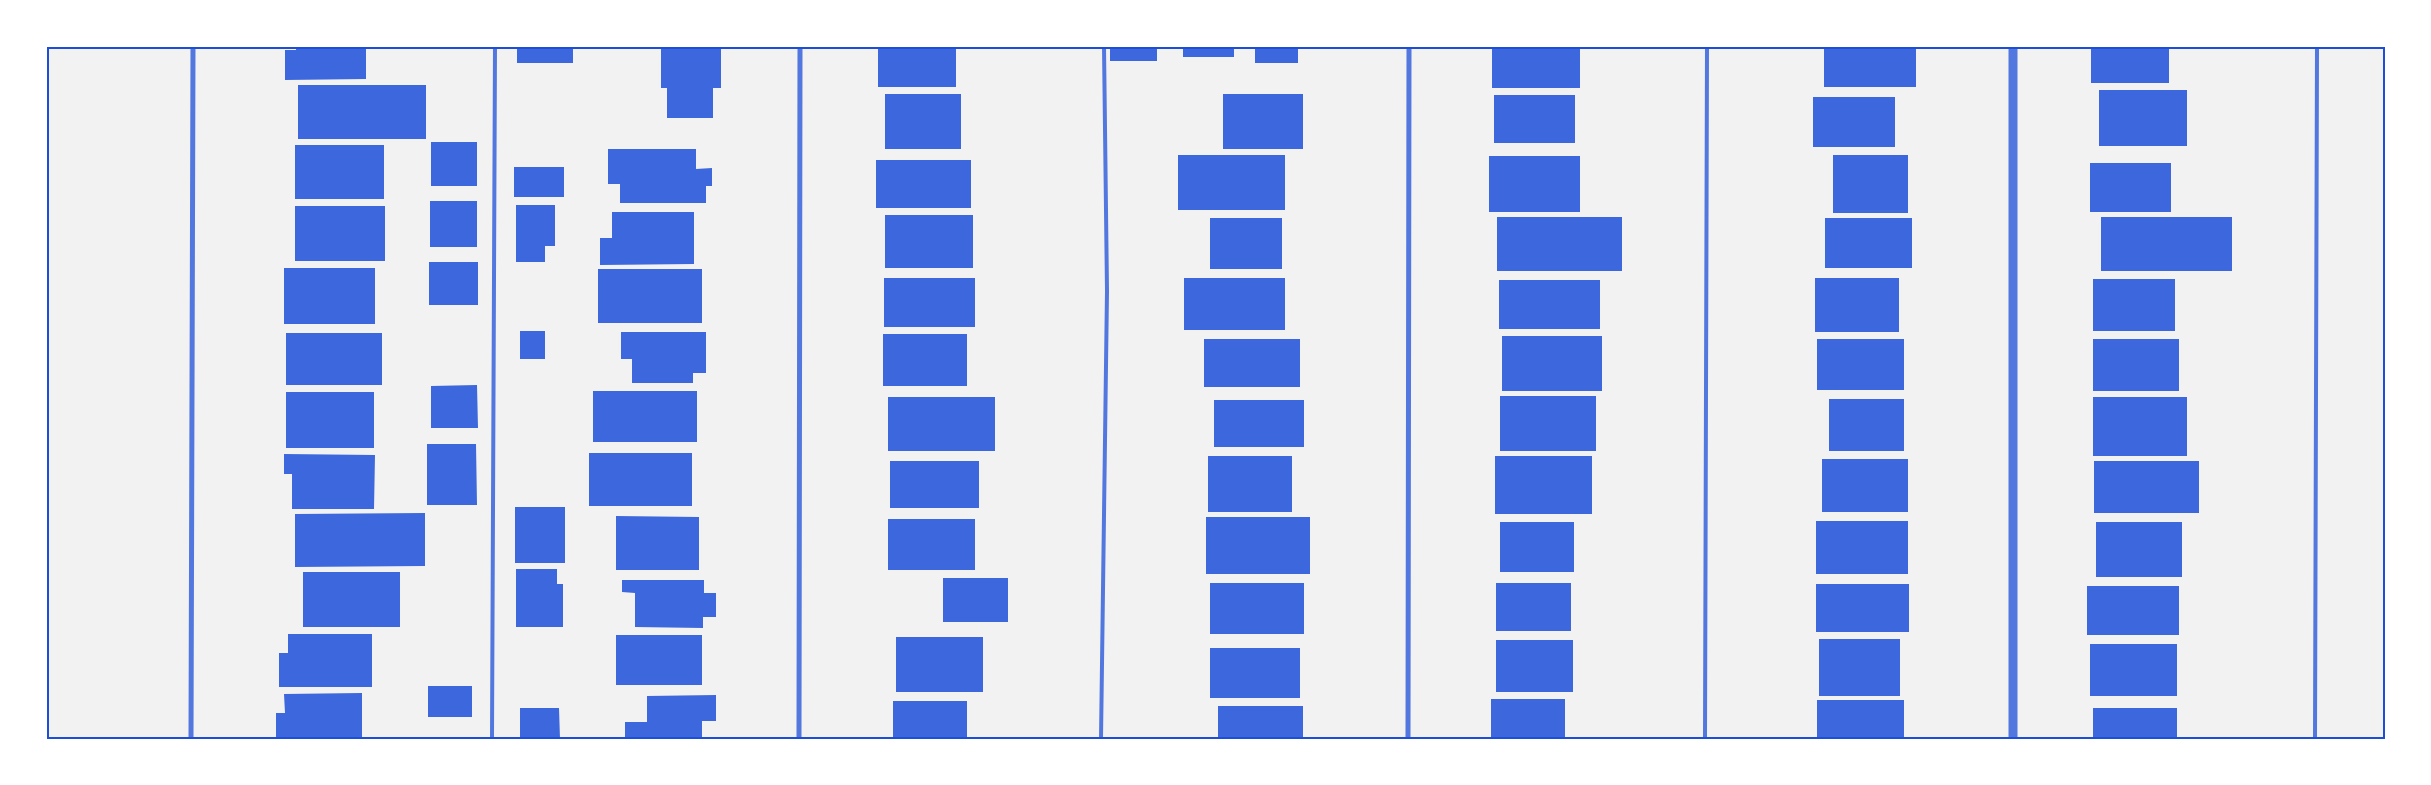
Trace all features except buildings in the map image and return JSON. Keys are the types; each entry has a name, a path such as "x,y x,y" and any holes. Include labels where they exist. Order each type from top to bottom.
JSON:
{"street":[{"path":"191,739 193,46"},
{"path":"799,739 800,46"},
{"path":"1408,739 1409,46"},
{"path":"2013,46 2014,739"}],"lane":[{"path":"492,739 495,46"},
{"path":"1101,739 1107,291 1104,46"},
{"path":"1705,739 1707,46"},
{"path":"2316,739 2317,46"}]}
